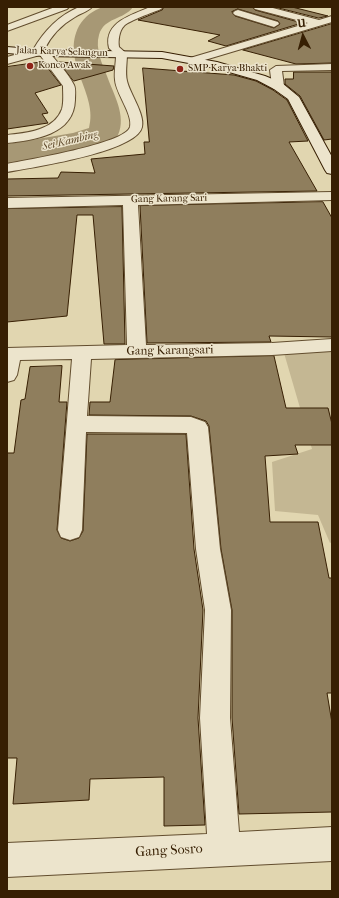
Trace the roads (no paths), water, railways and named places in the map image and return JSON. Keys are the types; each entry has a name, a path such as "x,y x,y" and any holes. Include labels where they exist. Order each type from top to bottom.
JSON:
{"street":[{"path":"7,28 64,7"},
{"path":"40,53 43,41 60,21 87,7"},
{"path":"7,168 76,156 121,140 133,132 136,127 135,117 121,81 120,54 114,48 113,42 117,26 130,18 158,7"},
{"path":"258,7 319,23"},
{"path":"238,13 294,30"},
{"path":"194,60 332,19"},
{"name":"Jalan Karya Selangun","path":"7,50 40,53 62,52 162,55 194,60 241,71 278,86 293,97 327,154 332,170"},
{"path":"7,61 40,53"},
{"path":"7,139 48,131 60,123 68,108 69,86 40,53"},
{"path":"278,86 276,70 280,68 332,67"},
{"name":"Gang Karang Sari","path":"7,202 332,196"},
{"path":"130,200 137,352"},
{"name":"Gang Karangsari","path":"9,354 272,349 332,344"},
{"path":"70,530 82,353"},
{"path":"7,375 9,354"},
{"path":"76,424 192,425 197,427 208,549 218,610 215,718 224,848"},
{"name":"Gang Sosro","path":"7,860 224,848 332,844"}],"waterway":[{"name":"Sei Kambing","path":"7,154 77,142 103,134 106,122 105,109 89,64 86,49 87,35 96,20 103,15 122,7"}],"place":[{"name":"Konco Awak","path":"30,66"},
{"name":"SMP Karya Bhakti","path":"180,69"}]}
